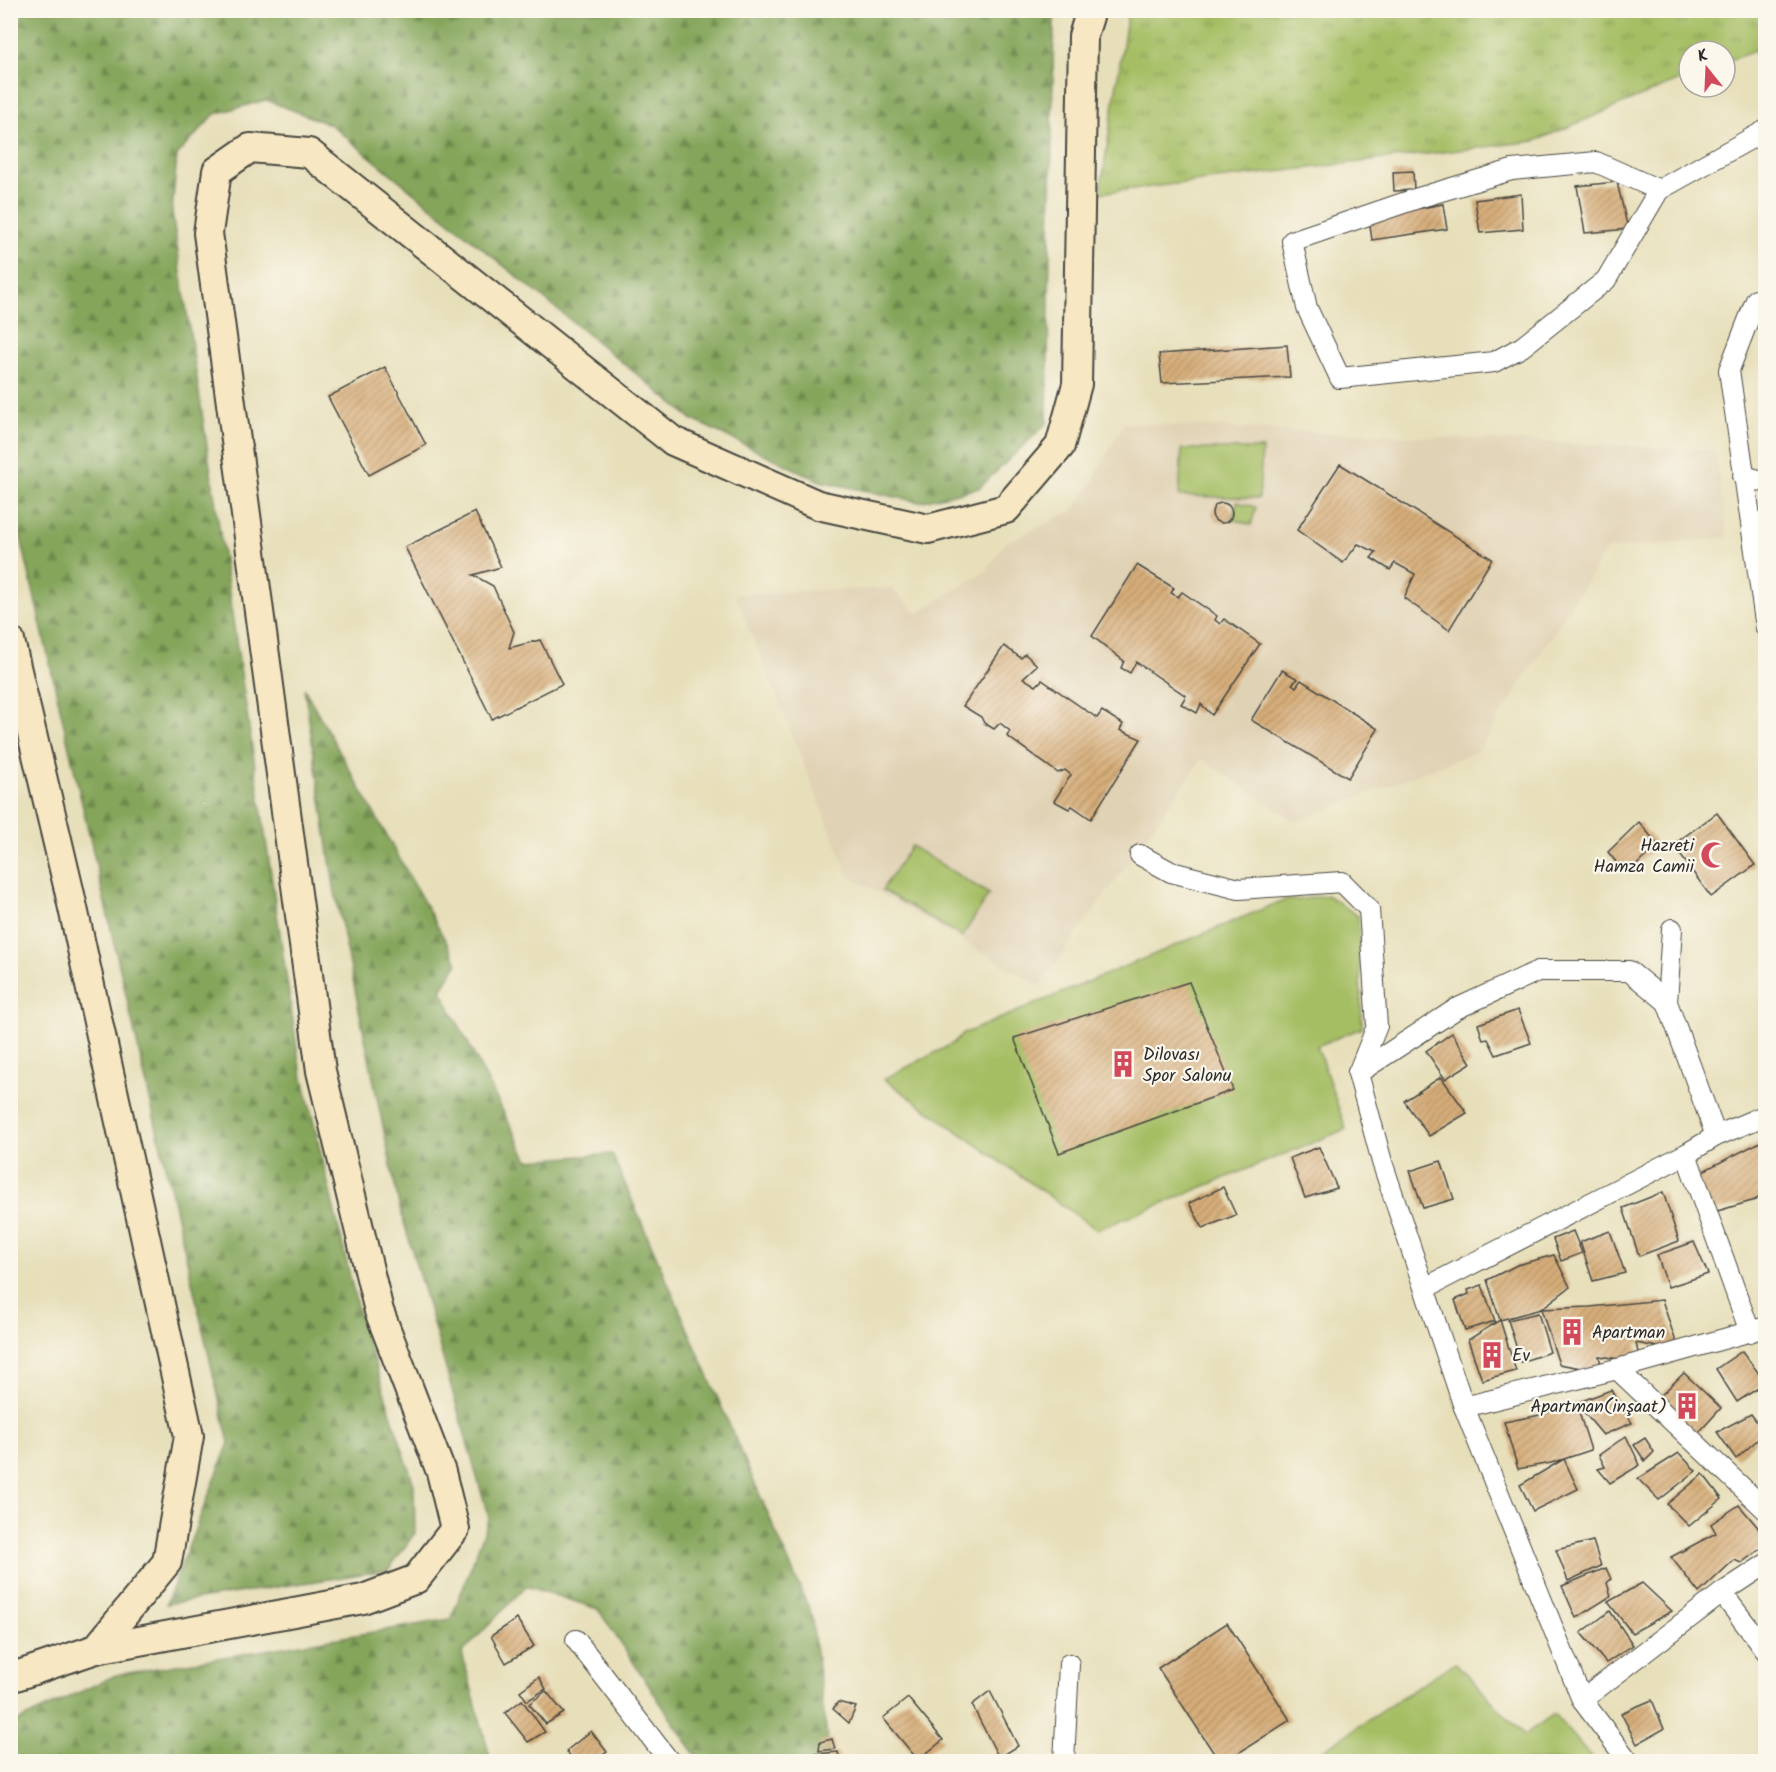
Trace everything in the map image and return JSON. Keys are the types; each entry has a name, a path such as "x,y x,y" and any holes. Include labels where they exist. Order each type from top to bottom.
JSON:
{"street":[{"path":"10,1678 96,1649 363,1599 416,1579 455,1529 441,1472 379,1311 321,1071 208,233 218,171 250,148 309,153 673,441 818,505 928,529 1006,509 1060,447 1077,384 1083,36 1091,10"},
{"path":"1659,190 1596,162 1512,171 1408,202 1292,241 1307,308 1340,378 1494,362 1522,347 1605,280 1659,190 1766,130"},
{"path":"1766,300 1756,300 1729,370 1743,476 1761,575 1766,628"},
{"path":"1743,476 1766,482"},
{"path":"10,641 69,890 189,1436 167,1562 96,1649"},
{"path":"1140,855 1171,872 1239,889 1342,882 1369,909 1377,1026 1358,1073 1382,1162 1464,1407 1582,1700 1629,1761"},
{"path":"1672,929 1667,1002 1716,1136"},
{"path":"1358,1073 1456,1009 1538,971 1629,971 1667,1002"},
{"path":"1425,1288 1686,1155 1716,1136 1766,1115"},
{"path":"1464,1407 1617,1369 1758,1329 1686,1155"},
{"path":"1617,1369 1766,1510"},
{"path":"1582,1700 1722,1593 1766,1564"},
{"path":"1722,1593 1766,1651"},
{"path":"576,1641 670,1761"},
{"path":"1064,1761 1069,1664"}],"shaded area":[{"path":"1124,423 1715,450 1728,538 1607,549 1478,751 1295,822 1202,759 1040,986 849,876 735,594 892,588 917,613 986,571 1005,543 1073,511"}],"green space":[{"path":"10,11 1058,11 1054,20 1047,423 979,488 919,502 820,481 693,420 331,125 266,100 215,114 177,155 172,212 299,1061 359,1314 414,1485 415,1533 388,1570 166,1604 229,1443 11,495"},
{"path":"1128,11 1765,11 1765,47 1737,58 1737,39 1677,39 1677,81 1535,141 1100,193"},
{"path":"1182,449 1262,449 1259,498 1179,496"},
{"path":"1237,502 1256,507 1251,525 1232,519"},
{"path":"304,688 458,963 441,990 528,1160 612,1154 811,1613 830,1761 699,1761 598,1609 526,1586 462,1653 491,1761 11,1761 10,1725 116,1675 451,1619 489,1519 399,1205 334,887"},
{"path":"911,846 989,894 962,937 882,890"},
{"path":"1327,895 1358,916 1362,1028 1317,1046 1346,1129 1097,1230 884,1079 952,1044 963,1034 1284,900"},
{"path":"1455,1662 1524,1735 1554,1714 1594,1761 1307,1761"}],"building":[{"path":"1413,171 1414,190 1394,191 1393,172"},
{"path":"1617,182 1628,229 1585,233 1577,186"},
{"path":"1521,194 1523,229 1480,233 1475,200"},
{"path":"1443,204 1447,229 1372,240 1369,218"},
{"path":"1287,345 1290,377 1162,383 1159,354"},
{"path":"385,367 426,445 369,475 328,397"},
{"path":"1340,464 1492,559 1449,630 1404,598 1415,574 1395,563 1390,570 1371,558 1376,552 1358,544 1343,563 1297,530"},
{"path":"1222,503 1229,506 1232,513 1229,520 1222,523 1215,520 1212,513 1215,506"},
{"path":"475,512 501,567 473,575 493,586 514,632 509,648 540,640 562,684 492,719 405,547"},
{"path":"1137,565 1174,588 1171,593 1178,597 1182,592 1217,616 1215,620 1220,624 1224,619 1260,644 1212,715 1201,704 1197,713 1181,704 1186,696 1136,662 1130,673 1121,668 1124,661 1092,636"},
{"path":"1004,646 1021,658 1025,654 1037,665 1023,678 1036,686 1042,680 1097,718 1102,711 1123,724 1120,730 1141,739 1091,819 1072,806 1069,809 1054,801 1071,775 1065,770 1058,773 1007,736 1010,731 1000,723 994,729 984,723 981,717 963,706"},
{"path":"1282,670 1298,679 1292,684 1296,687 1301,680 1378,729 1348,778 1251,720"},
{"name":"Hazreti Hamza Camii","path":"1717,813 1755,865 1711,897 1673,845"},
{"path":"1639,822 1658,845 1631,870 1624,865 1620,867 1608,852"},
{"name":"Dilovası Spor Salonu","path":"1189,982 1233,1090 1059,1153 1014,1038"},
{"path":"1518,1010 1531,1043 1496,1055 1488,1039 1483,1040 1478,1024"},
{"path":"1452,1033 1471,1063 1445,1079 1426,1051"},
{"path":"1441,1077 1467,1113 1429,1136 1404,1101"},
{"path":"1766,1139 1766,1193 1755,1200 1707,1214 1693,1176"},
{"path":"1319,1147 1337,1188 1305,1198 1290,1158"},
{"path":"1441,1161 1454,1199 1423,1208 1410,1171"},
{"path":"1223,1187 1236,1215 1203,1228 1189,1203"},
{"path":"1663,1192 1679,1241 1639,1256 1623,1208"},
{"path":"1573,1231 1582,1253 1561,1261 1553,1239"},
{"name":"Apartman","path":"1610,1231 1625,1273 1593,1281 1580,1242"},
{"path":"1694,1242 1708,1274 1668,1287 1657,1255"},
{"path":"1554,1255 1570,1287 1541,1309 1500,1320 1487,1280 1517,1265"},
{"path":"1482,1285 1495,1321 1465,1330 1455,1300 1469,1294 1468,1290"},
{"path":"1662,1300 1679,1351 1636,1343 1640,1362 1599,1356 1603,1372 1559,1364 1541,1309 1590,1307"},
{"path":"1538,1313 1550,1352 1521,1362 1508,1320"},
{"name":"Ev","path":"1500,1320 1516,1371 1482,1380 1468,1340"},
{"path":"1742,1351 1766,1383 1737,1402 1716,1369"},
{"name":"Apartman(inşaat)","path":"1684,1373 1721,1408 1692,1440 1653,1403"},
{"path":"1611,1390 1632,1423 1603,1435 1576,1403"},
{"path":"1576,1403 1591,1450 1551,1463 1518,1469 1504,1422 1540,1415"},
{"path":"1751,1414 1765,1433 1736,1459 1717,1432"},
{"path":"1626,1436 1640,1465 1610,1483 1598,1469 1605,1467 1599,1455"},
{"path":"1645,1438 1654,1452 1645,1461 1634,1445"},
{"path":"1679,1453 1696,1471 1659,1500 1638,1479"},
{"path":"1564,1459 1578,1489 1533,1511 1520,1485"},
{"path":"1703,1474 1722,1499 1689,1526 1667,1504"},
{"path":"1739,1505 1766,1537 1766,1545 1741,1563 1734,1560 1699,1593 1671,1557 1716,1533 1711,1524"},
{"path":"1593,1541 1601,1566 1568,1581 1556,1550"},
{"path":"1606,1568 1611,1579 1607,1583 1611,1596 1576,1618 1562,1586"},
{"path":"1642,1583 1672,1611 1632,1633 1608,1602"},
{"path":"1610,1611 1633,1645 1606,1663 1581,1633"},
{"path":"517,1619 534,1646 506,1663 491,1636"},
{"path":"1227,1623 1290,1720 1226,1761 1219,1761 1158,1668"},
{"path":"539,1677 546,1689 527,1701 520,1691"},
{"path":"546,1691 564,1713 546,1724 529,1704"},
{"path":"990,1691 1018,1746 999,1758 972,1705"},
{"path":"908,1698 943,1740 918,1760 883,1718"},
{"path":"522,1700 545,1732 528,1742 505,1713"},
{"path":"1652,1700 1664,1729 1637,1744 1621,1713"},
{"path":"838,1702 856,1707 849,1723 833,1709"},
{"path":"591,1731 607,1752 594,1761 575,1761 566,1751"},
{"path":"832,1739 835,1749 819,1751 820,1742"},
{"path":"838,1752 840,1761 817,1761 816,1754"}],"place":[{"name":"Hazreti Hamza Camii","path":"1714,855"},
{"name":"Dilovası Spor Salonu","path":"1123,1064"},
{"name":"Apartman","path":"1572,1332"},
{"name":"Ev","path":"1492,1355"},
{"name":"Apartman(inşaat)","path":"1687,1406"}]}
